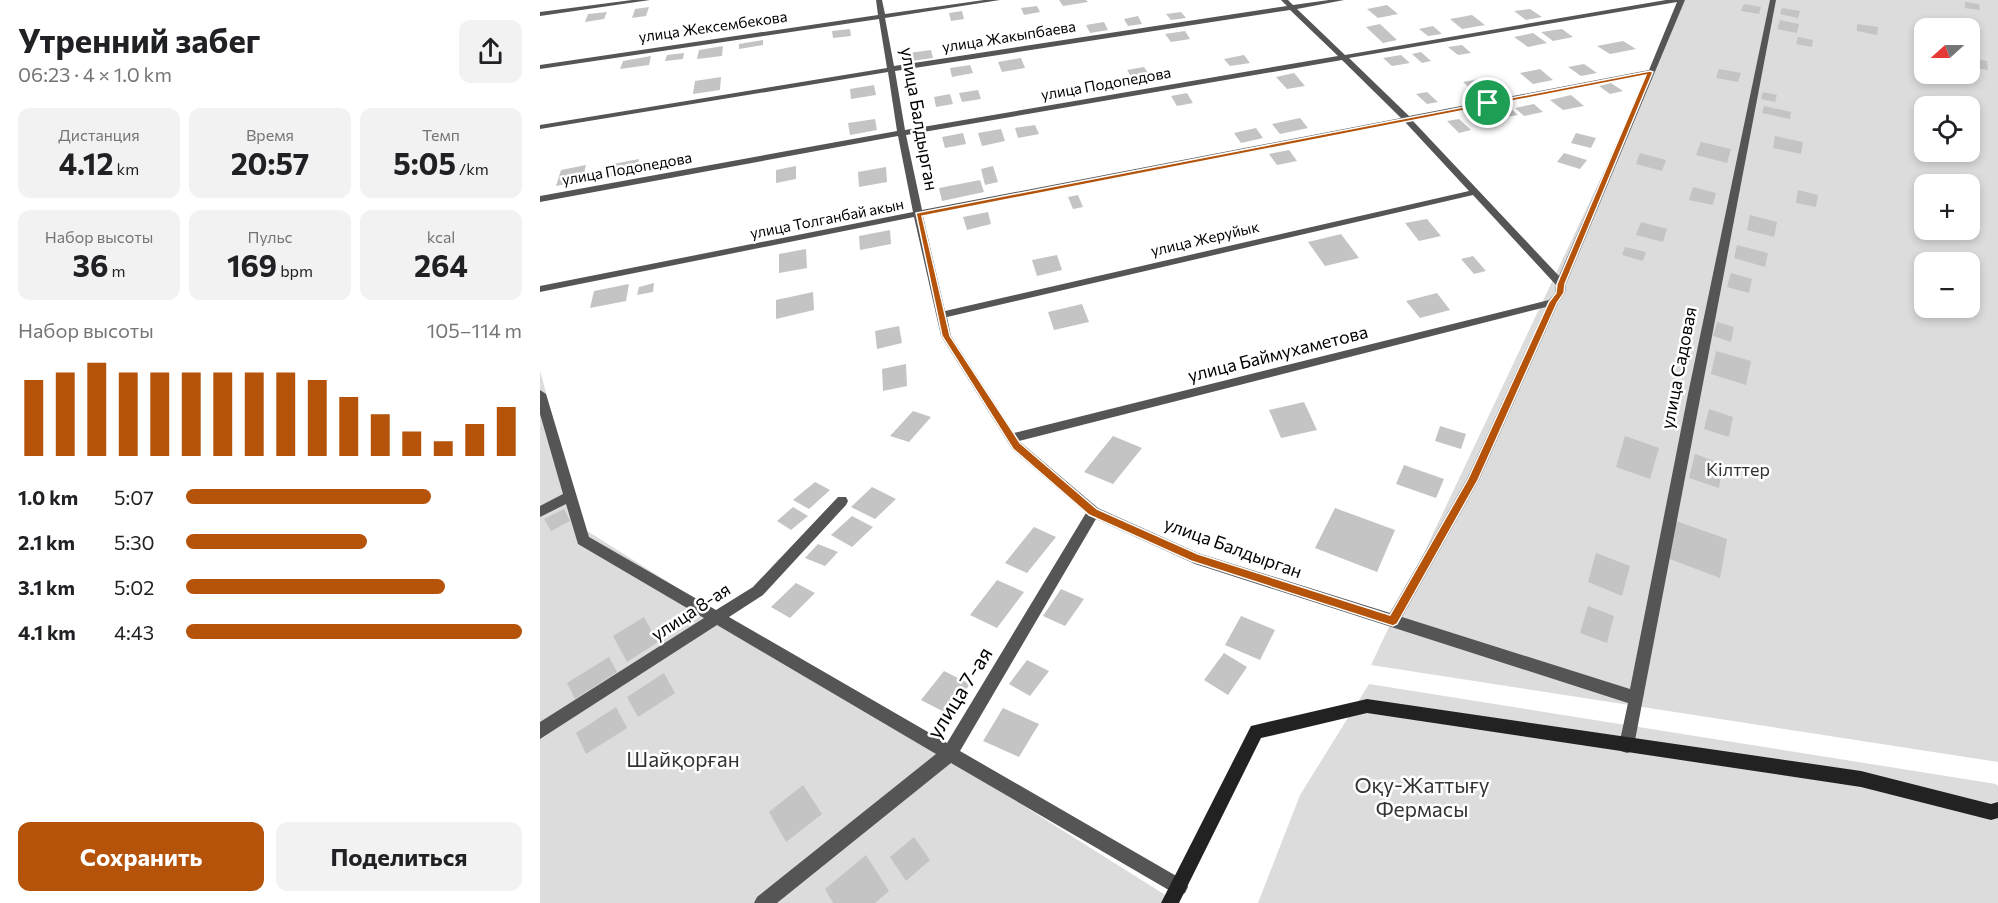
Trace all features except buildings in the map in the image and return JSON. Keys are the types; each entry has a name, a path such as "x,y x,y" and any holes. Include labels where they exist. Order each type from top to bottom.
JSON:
{"street":[{"path":"540,14 647,0"},
{"name":"улица Балдырган","path":"879,0 918,214 946,336 1016,446 1093,512 1195,558 1636,698"},
{"name":"улица Жексембекова","path":"540,67 997,0"},
{"path":"1284,0 1406,118 1561,284"},
{"name":"улица Жакыпбаева","path":"540,127 891,69 1341,0"},
{"path":"1393,621 1473,480 1553,302 1560,293 1561,284 1679,0"},
{"name":"улица Подопедова","path":"540,199 902,133 1679,0"},
{"name":"улица Садовая","path":"1627,745 1698,371 1773,0"},
{"name":"улица Толганбай акын","path":"540,289 1650,72"},
{"name":"улица Жеруйык","path":"942,315 1475,192"},
{"name":"улица Баймухаметова","path":"1012,438 1553,302"},
{"path":"540,394 583,540 1179,887"},
{"path":"540,512 570,496"},
{"name":"улица 8-ая","path":"540,731 758,591 842,501"},
{"name":"улица 7-ая","path":"763,903 949,754 1093,512"},
{"path":"1170,903 1256,731 1367,706 1861,779 1991,812 1998,810"}],"green space":[{"name":"Кілттер","path":"1685,0 1998,0 1998,762 1371,665"},
{"name":"Шайқорған","path":"540,371 584,529 1178,903 540,903"},
{"name":"Оқу-Жаттығу Фермасы","path":"1369,684 1996,784 1998,786 1998,903 1258,903 1300,795"}],"route":[{"path":"1650,72 1561,284 1560,293 1553,302 1473,480 1393,621 1195,558 1093,512 1016,446 946,336 918,214 1488,103 1650,72"}]}
